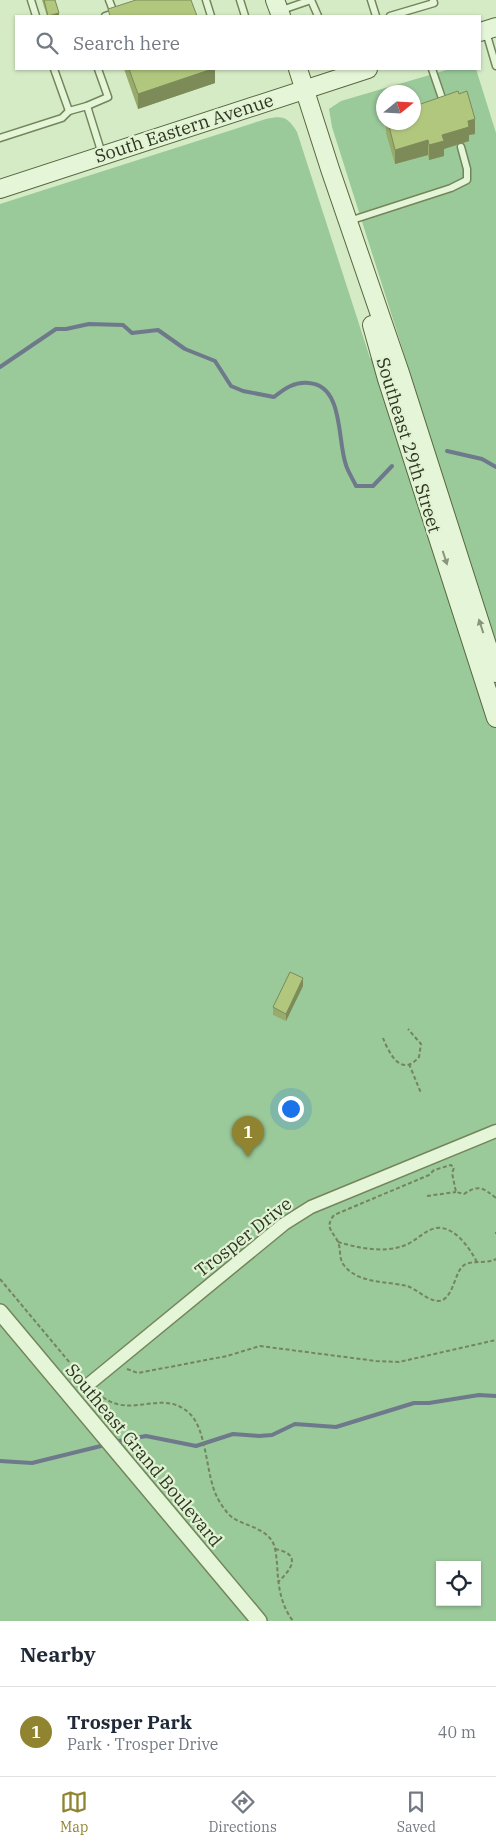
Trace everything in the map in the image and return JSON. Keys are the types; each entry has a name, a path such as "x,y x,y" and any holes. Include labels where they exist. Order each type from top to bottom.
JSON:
{"main road":[{"name":"Southeast 29th Street","path":"298,70 400,373 496,673"},
{"name":"South Eastern Avenue","path":"0,188 365,70"},
{"name":"Southeast 29th Street","path":"330,169 386,379 496,718"}],"street":[{"name":"Trosper Drive","path":"89,1384 284,1224 311,1206 496,1131"},
{"name":"Southeast Grand Boulevard","path":"0,1312 259,1621"}],"lane":[{"path":"31,0 36,15"},
{"path":"108,15 114,13 109,0"},
{"path":"206,0 211,15"},
{"path":"241,0 245,15"},
{"path":"278,9 311,0 318,15"},
{"path":"372,0 376,15"},
{"path":"393,15 434,3 433,0"},
{"path":"487,30 496,66"},
{"path":"54,70 68,111"},
{"path":"0,138 62,118 68,111 87,106 108,97 98,70"},
{"path":"432,70 445,105"},
{"path":"87,106 102,155"},
{"path":"348,221 451,188 467,180 467,169 461,147"}],"path":[{"path":"383,1038 394,1060 400,1064 409,1064 419,1057 421,1044 408,1028"},
{"path":"409,1064 421,1093"},
{"path":"456,1192 452,1173 454,1168 451,1165 434,1170 429,1175 334,1215 329,1225 338,1242 342,1263 349,1270 374,1281 406,1286 439,1301 446,1298 460,1268 467,1263 486,1263 496,1258"},
{"path":"423,1174 429,1175"},
{"path":"427,1196 456,1192 464,1194 477,1187 484,1189 496,1198"},
{"path":"338,1242 367,1249 398,1247 404,1246 432,1229 440,1228 450,1231 461,1239 477,1262"},
{"path":"0,1279 89,1384 108,1402 114,1405 126,1406 166,1403 183,1408 194,1418 207,1458 216,1496 231,1517 264,1532 272,1541 275,1549 282,1601 293,1621"},
{"path":"113,1363 138,1373 226,1356 260,1346 376,1361 399,1362 496,1340"},
{"path":"275,1549 289,1554 292,1563 291,1569 278,1582"}],"green space":[{"path":"447,70 476,70 496,133 496,1621 0,1621 0,204 266,119 284,118 291,123 297,132 370,358 411,376 332,127 329,109 341,101 376,91 376,130 421,130 421,85 396,85"}],"building":[{"path":"44,0 55,0 59,13 48,15"},
{"path":"136,0 191,0 197,15 110,15 108,9"},
{"path":"129,70 209,70 138,94"},
{"path":"458,91 459,94 467,91 475,119 468,121 469,127 442,135 444,141 429,145 428,140 395,150 390,130 421,130 421,104"},
{"path":"290,972 303,978 286,1014 273,1007"}],"waterway":[{"path":"0,367 56,329 89,324 123,325 132,333 158,330 185,349 215,361 231,386 243,391 274,397 294,384 309,383 320,386 334,404 343,454 356,486 373,486 392,466"},
{"path":"447,451 482,459 496,467"},
{"path":"114,1442 146,1436 196,1446 233,1434 272,1435 295,1424 336,1427 414,1403 429,1403 479,1395 496,1396"},
{"path":"0,1461 32,1463 105,1445"}],"place":[{"name":"Trosper Park","path":"248,1157"}]}
